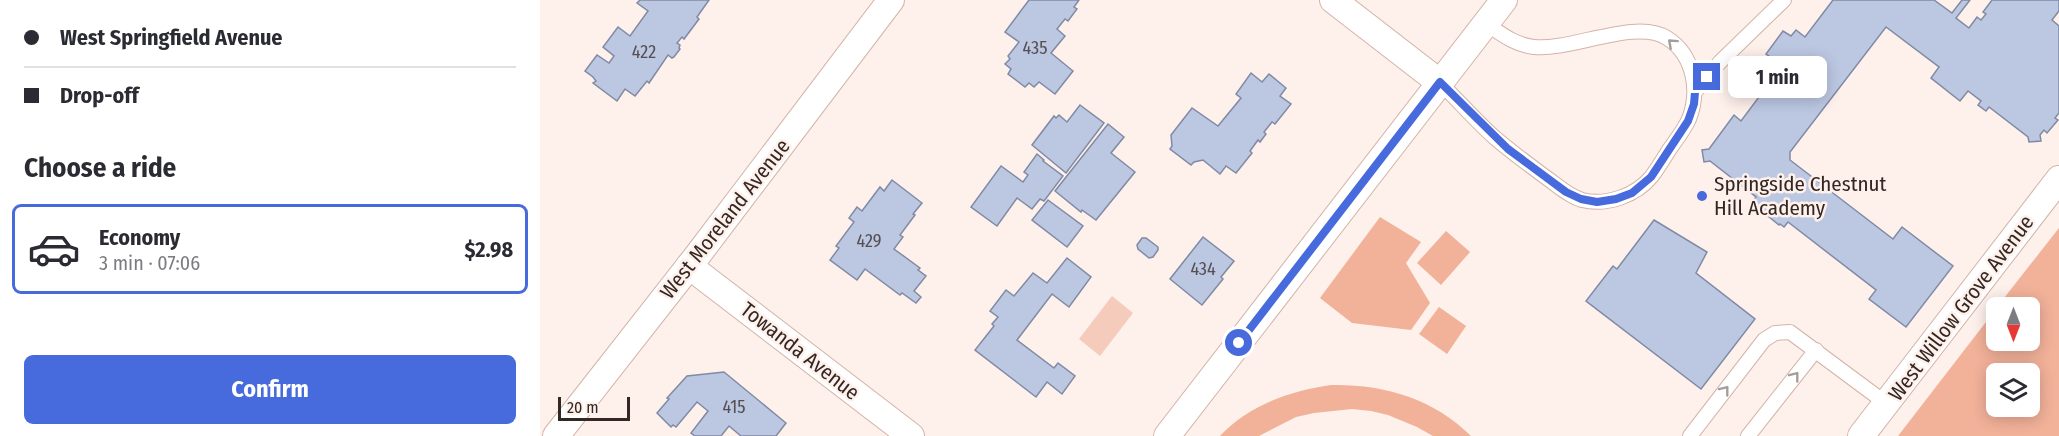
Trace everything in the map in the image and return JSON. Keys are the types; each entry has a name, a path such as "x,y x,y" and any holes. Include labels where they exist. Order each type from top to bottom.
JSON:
{"street":[{"name":"West Moreland Avenue","path":"556,436 689,266 891,0"},
{"path":"1333,0 1440,82"},
{"path":"1167,436 1504,0"},
{"name":"West Willow Grove Avenue","path":"1862,436 2059,179"},
{"name":"Towanda Avenue","path":"689,266 911,436"}],"lane":[{"path":"1695,92 1720,62 1784,0"},
{"path":"1440,82 1508,149 1566,192 1581,199 1597,202 1616,199 1632,193 1651,177 1688,121 1694,104 1695,92 1691,71 1686,59 1667,38 1654,32 1620,33 1567,45 1532,47 1511,41 1485,23"},
{"path":"1690,436 1764,340 1775,333 1790,332 1887,404"},
{"path":"1748,436 1816,350"}],"shaded area":[{"path":"1380,217 1421,242 1406,263 1430,303 1411,330 1352,323 1320,298"},
{"path":"2059,228 2059,436 1898,436 1986,322 1986,351 2040,351 2040,297 2005,297"},
{"path":"1446,231 1470,252 1441,285 1417,263"},
{"path":"1112,296 1133,313 1100,356 1079,339"},
{"path":"1439,307 1466,326 1447,354 1419,334"},
{"path":"1331,385 1369,387 1406,396 1440,412 1471,436 1433,436 1388,415 1352,409 1296,417 1259,436 1220,436 1244,416 1271,401 1300,391"}],"building":[{"path":"640,0 709,0 697,17 699,19 684,39 682,37 677,43 680,49 674,57 668,55 649,83 647,81 635,96 625,89 617,101 593,83 596,81 585,71 597,55 609,63 614,56 603,47 618,27 630,36 648,11 637,3"},
{"path":"1029,0 1079,0 1074,7 1077,9 1068,21 1065,19 1057,29 1065,36 1051,53 1073,71 1055,94 1039,82 1034,87 1029,83 1025,87 1008,74 1011,69 1005,64 1019,42 1005,32"},
{"path":"1833,0 1934,0 1952,13 1962,0 1970,0 1956,18 1969,28 1977,17 1981,20 1986,14 1983,12 1992,0 2059,0 2059,11 2052,20 2059,26 2059,113 2055,118 2058,120 2047,133 2044,130 2040,135 2041,141 2029,142 2028,137 1989,107 1986,111 1978,105 1981,101 1968,91 1960,101 1931,78 1939,67 1886,27 1790,152 1790,160 1893,239 1902,227 1953,266 1906,327 1869,299 1876,290 1788,222 1784,227 1779,225 1752,203 1756,197 1710,161 1704,162 1702,150 1709,149 1734,115 1741,121 1777,73 1768,66 1773,59 1766,54 1783,31 1791,36 1796,30 1805,37"},
{"path":"1251,73 1262,82 1269,74 1286,88 1280,96 1291,104 1275,124 1272,122 1264,132 1266,134 1260,142 1258,140 1250,151 1252,153 1236,173 1226,166 1220,174 1203,160 1191,165 1170,149 1171,135 1192,108 1218,126 1241,98 1236,94"},
{"path":"1080,105 1104,123 1066,173 1032,145 1054,116 1056,118 1059,115 1067,122"},
{"path":"1108,124 1124,137 1111,153 1135,172 1096,220 1082,210 1081,212 1055,191"},
{"path":"1037,154 1063,176 1044,201 1040,199 1032,209 1017,198 997,226 971,207 1001,166 1023,182 1028,175 1024,172"},
{"path":"892,180 922,203 900,235 903,237 894,249 920,268 918,270 926,276 914,291 921,297 916,303 902,293 900,295 865,269 857,280 830,260 839,248 836,246 854,222 849,218 857,207 862,211 880,187 884,191"},
{"path":"1048,200 1083,226 1067,247 1032,220"},
{"path":"1654,220 1707,252 1696,273 1755,319 1701,389 1586,301 1613,266 1617,269"},
{"path":"1203,237 1234,261 1202,305 1170,279"},
{"path":"1142,238 1146,238 1158,247 1153,257 1149,258 1138,249 1137,245"},
{"path":"1067,258 1091,277 1069,307 1052,294 1017,340 1054,368 1058,363 1075,376 1062,394 1047,382 1036,397 975,350 994,326 992,324 998,317 990,311 1006,290 1014,296 1033,273 1047,283"},
{"path":"724,372 786,423 776,436 741,436 729,426 721,436 695,436 691,433 708,411 697,402 676,427 673,425 671,427 657,413 687,376"}],"place":[{"name":"Springside Chestnut Hill Academy","path":"1702,196"}],"route":[{"path":"1239,343 1440,82 1508,149 1566,192 1581,199 1597,202 1616,199 1632,193 1651,177 1688,121 1694,104 1695,92 1707,77"}]}
